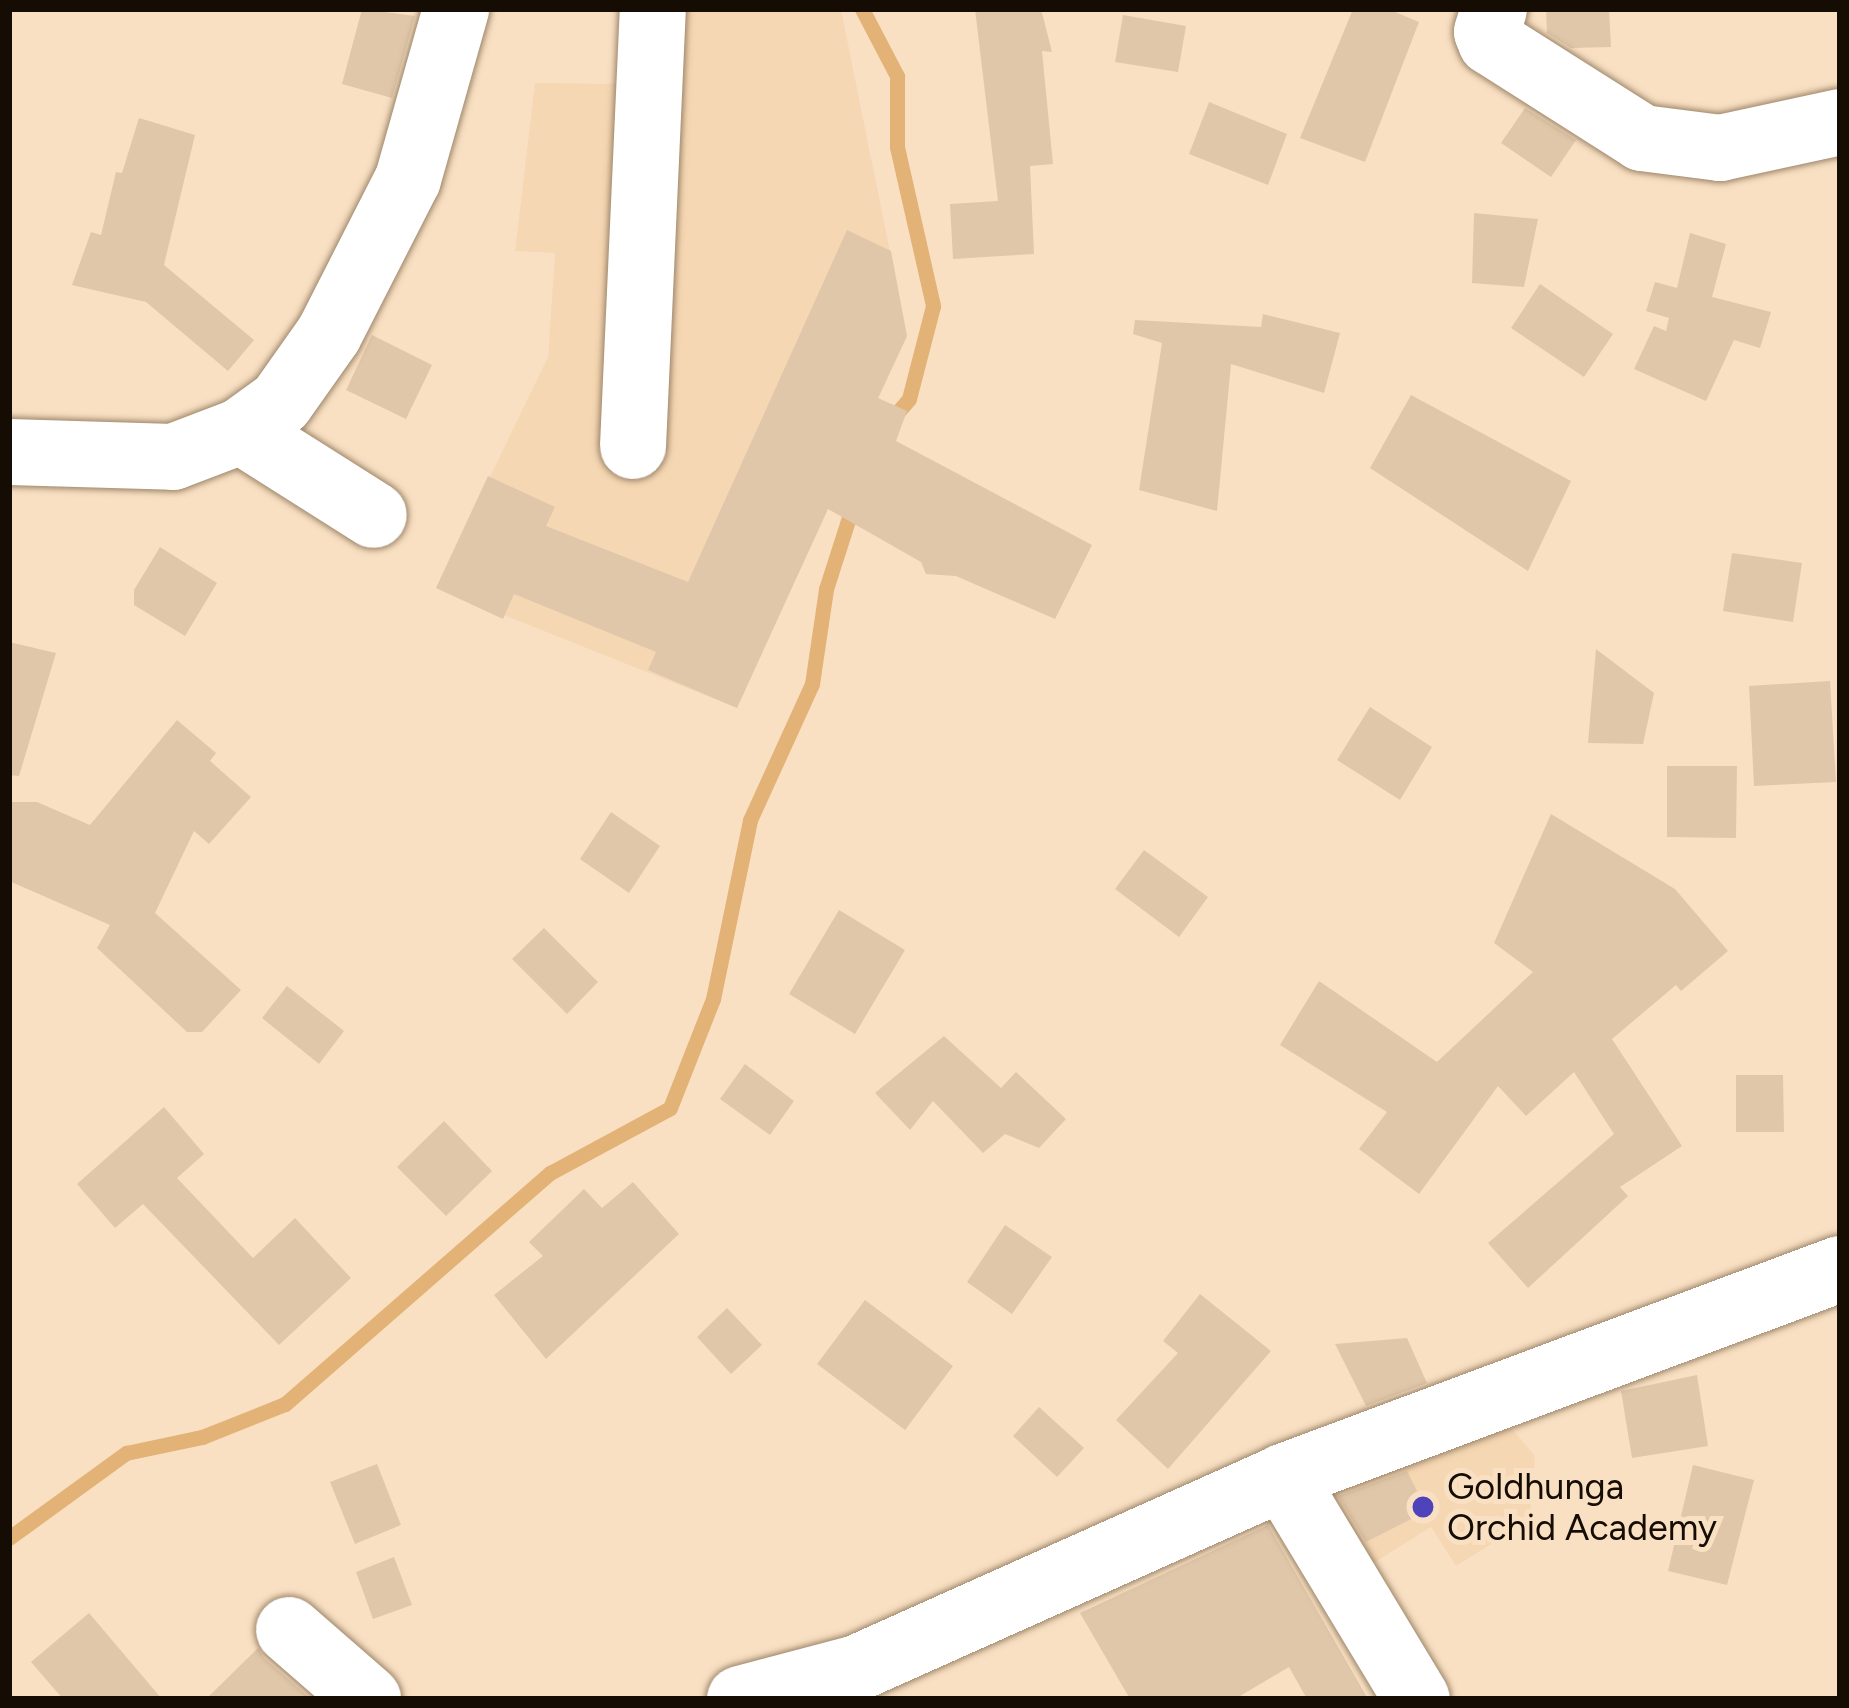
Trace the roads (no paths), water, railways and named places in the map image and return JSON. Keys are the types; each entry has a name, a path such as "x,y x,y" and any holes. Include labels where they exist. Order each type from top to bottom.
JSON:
{"street":[{"path":"9,452 172,457 241,431 281,402 328,334 408,178 456,9"},
{"path":"633,446 653,9"},
{"path":"1494,9 1487,32 1491,42 1642,138 1720,148 1840,122"},
{"path":"241,431 374,515"},
{"path":"740,1699 857,1668 1283,1477 1840,1269"},
{"path":"1283,1477 1417,1699"},
{"path":"289,1630 368,1699"}],"waterway":[{"path":"862,9 897,76 897,147 933,306 909,399 890,421"},
{"path":"9,1538 126,1453 202,1437 285,1404 550,1173 670,1108 713,999 750,820 812,684 826,589 854,502"}],"place":[{"name":"Goldhunga Orchid Academy","path":"1423,1507"}]}
